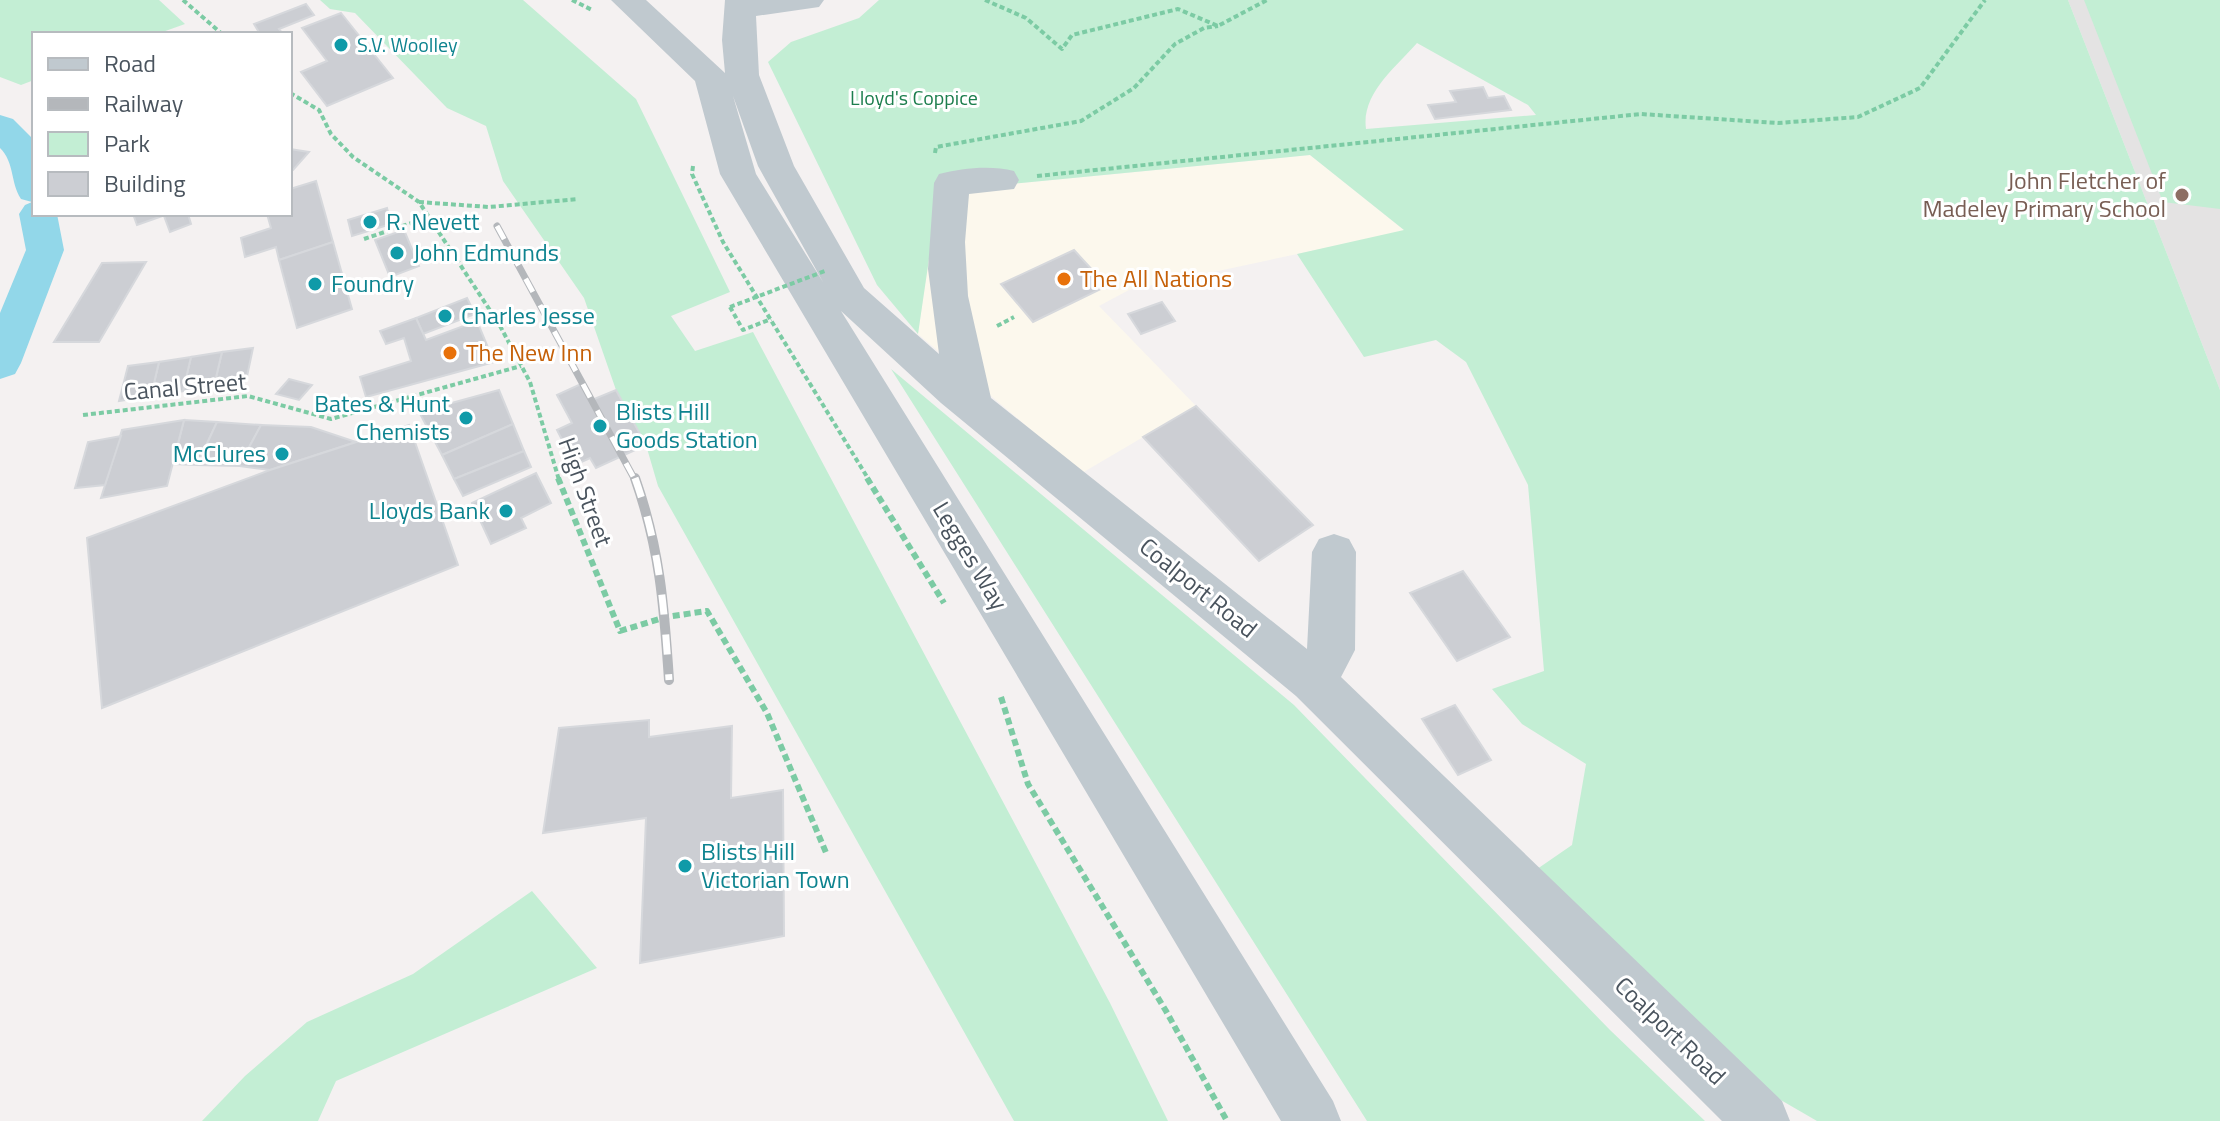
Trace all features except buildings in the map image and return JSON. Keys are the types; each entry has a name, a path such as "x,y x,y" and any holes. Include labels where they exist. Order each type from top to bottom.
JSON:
{"street":[{"name":"Legges Way","path":"627,0 711,77 738,174 1313,1121"},
{"path":"742,4 808,0"},
{"name":"Coalport Road","path":"742,4 738,40 742,75 776,166 851,298 973,406 1313,681 1762,1121"},
{"path":"973,406 953,343 945,274 952,183 1001,180"},
{"path":"1313,681 1332,650 1334,552"}],"path":[{"path":"183,0 220,32"},
{"path":"985,0 1026,18 1062,49 1072,35 1178,9 1218,26"},
{"path":"952,183 934,164 936,147 1081,121 1134,88 1175,44 1267,0"},
{"path":"1001,180 1641,114 1778,123 1858,117 1920,88 1985,0"},
{"name":"High Street","path":"292,94 319,110 331,134 353,157 419,202 499,324 530,382 565,501 620,631 666,617 707,611 767,713 827,855"},
{"path":"693,159 692,174 723,242 951,614"},
{"path":"419,202 489,207 578,199"},
{"path":"364,239 429,217"},
{"path":"771,319 743,330 730,307 825,271"},
{"name":"Canal Street","path":"83,415 248,396 331,419 521,366"},
{"path":"1000,694 1028,784 1166,1011 1227,1121"}],"shaded area":[{"name":"John Fletcher of Madeley Primary School","path":"2068,0 2220,0 2220,390"},
{"path":"1310,155 1405,231 1129,290 1099,306 1196,406 1082,473 918,334 938,191"}],"green space":[{"path":"0,0 159,0 185,24 163,32 32,32 32,81 21,85 0,77"},
{"path":"320,0 523,0 636,99 730,292 671,316 695,351 753,332 1110,1003 1168,1121 1014,1121 658,486 646,445 616,390 584,298 503,181 486,126 447,108 355,13 330,9"},
{"name":"Lloyd's Coppice","path":"879,0 2068,0 2220,390 2220,1121 1817,1121 1779,1099 1527,876 1572,845 1586,764 1522,724 1492,689 1544,671 1528,485 1466,362 1436,340 1364,357 1297,254 1404,230 1310,155 939,191 918,334 877,285 768,62 791,42 859,18","holes":["1417,43 1528,105 1536,115 1366,129 1366,116 1374,93"]},
{"name":"John Fletcher of Madeley Primary School","path":"2084,0 2220,0 2220,209 2163,202"},
{"path":"891,369 1294,705 1610,1030 1705,1121 1367,1121"},
{"path":"532,891 597,968 336,1081 318,1121 202,1121 245,1076 307,1022 413,974"}],"waterway":[{"path":"0,127 28,155 32,178"},
{"path":"0,363 45,250 38,216"}],"railway":[{"path":"497,226 635,480"},
{"path":"635,478 660,578 669,680"}],"place":[{"name":"S.V. Woolley","path":"341,45"},
{"name":"John Fletcher of Madeley Primary School","path":"2182,195"},
{"name":"R. Nevett","path":"370,222"},
{"name":"John Edmunds","path":"397,253"},
{"name":"The All Nations","path":"1064,279"},
{"name":"Foundry","path":"315,284"},
{"name":"Charles Jesse","path":"445,316"},
{"name":"The New Inn","path":"450,353"},
{"name":"Bates & Hunt Chemists","path":"466,418"},
{"name":"Blists Hill Goods Station","path":"600,426"},
{"name":"McClures","path":"282,454"},
{"name":"Lloyds Bank","path":"506,511"},
{"name":"Blists Hill Victorian Town","path":"685,866"}]}
